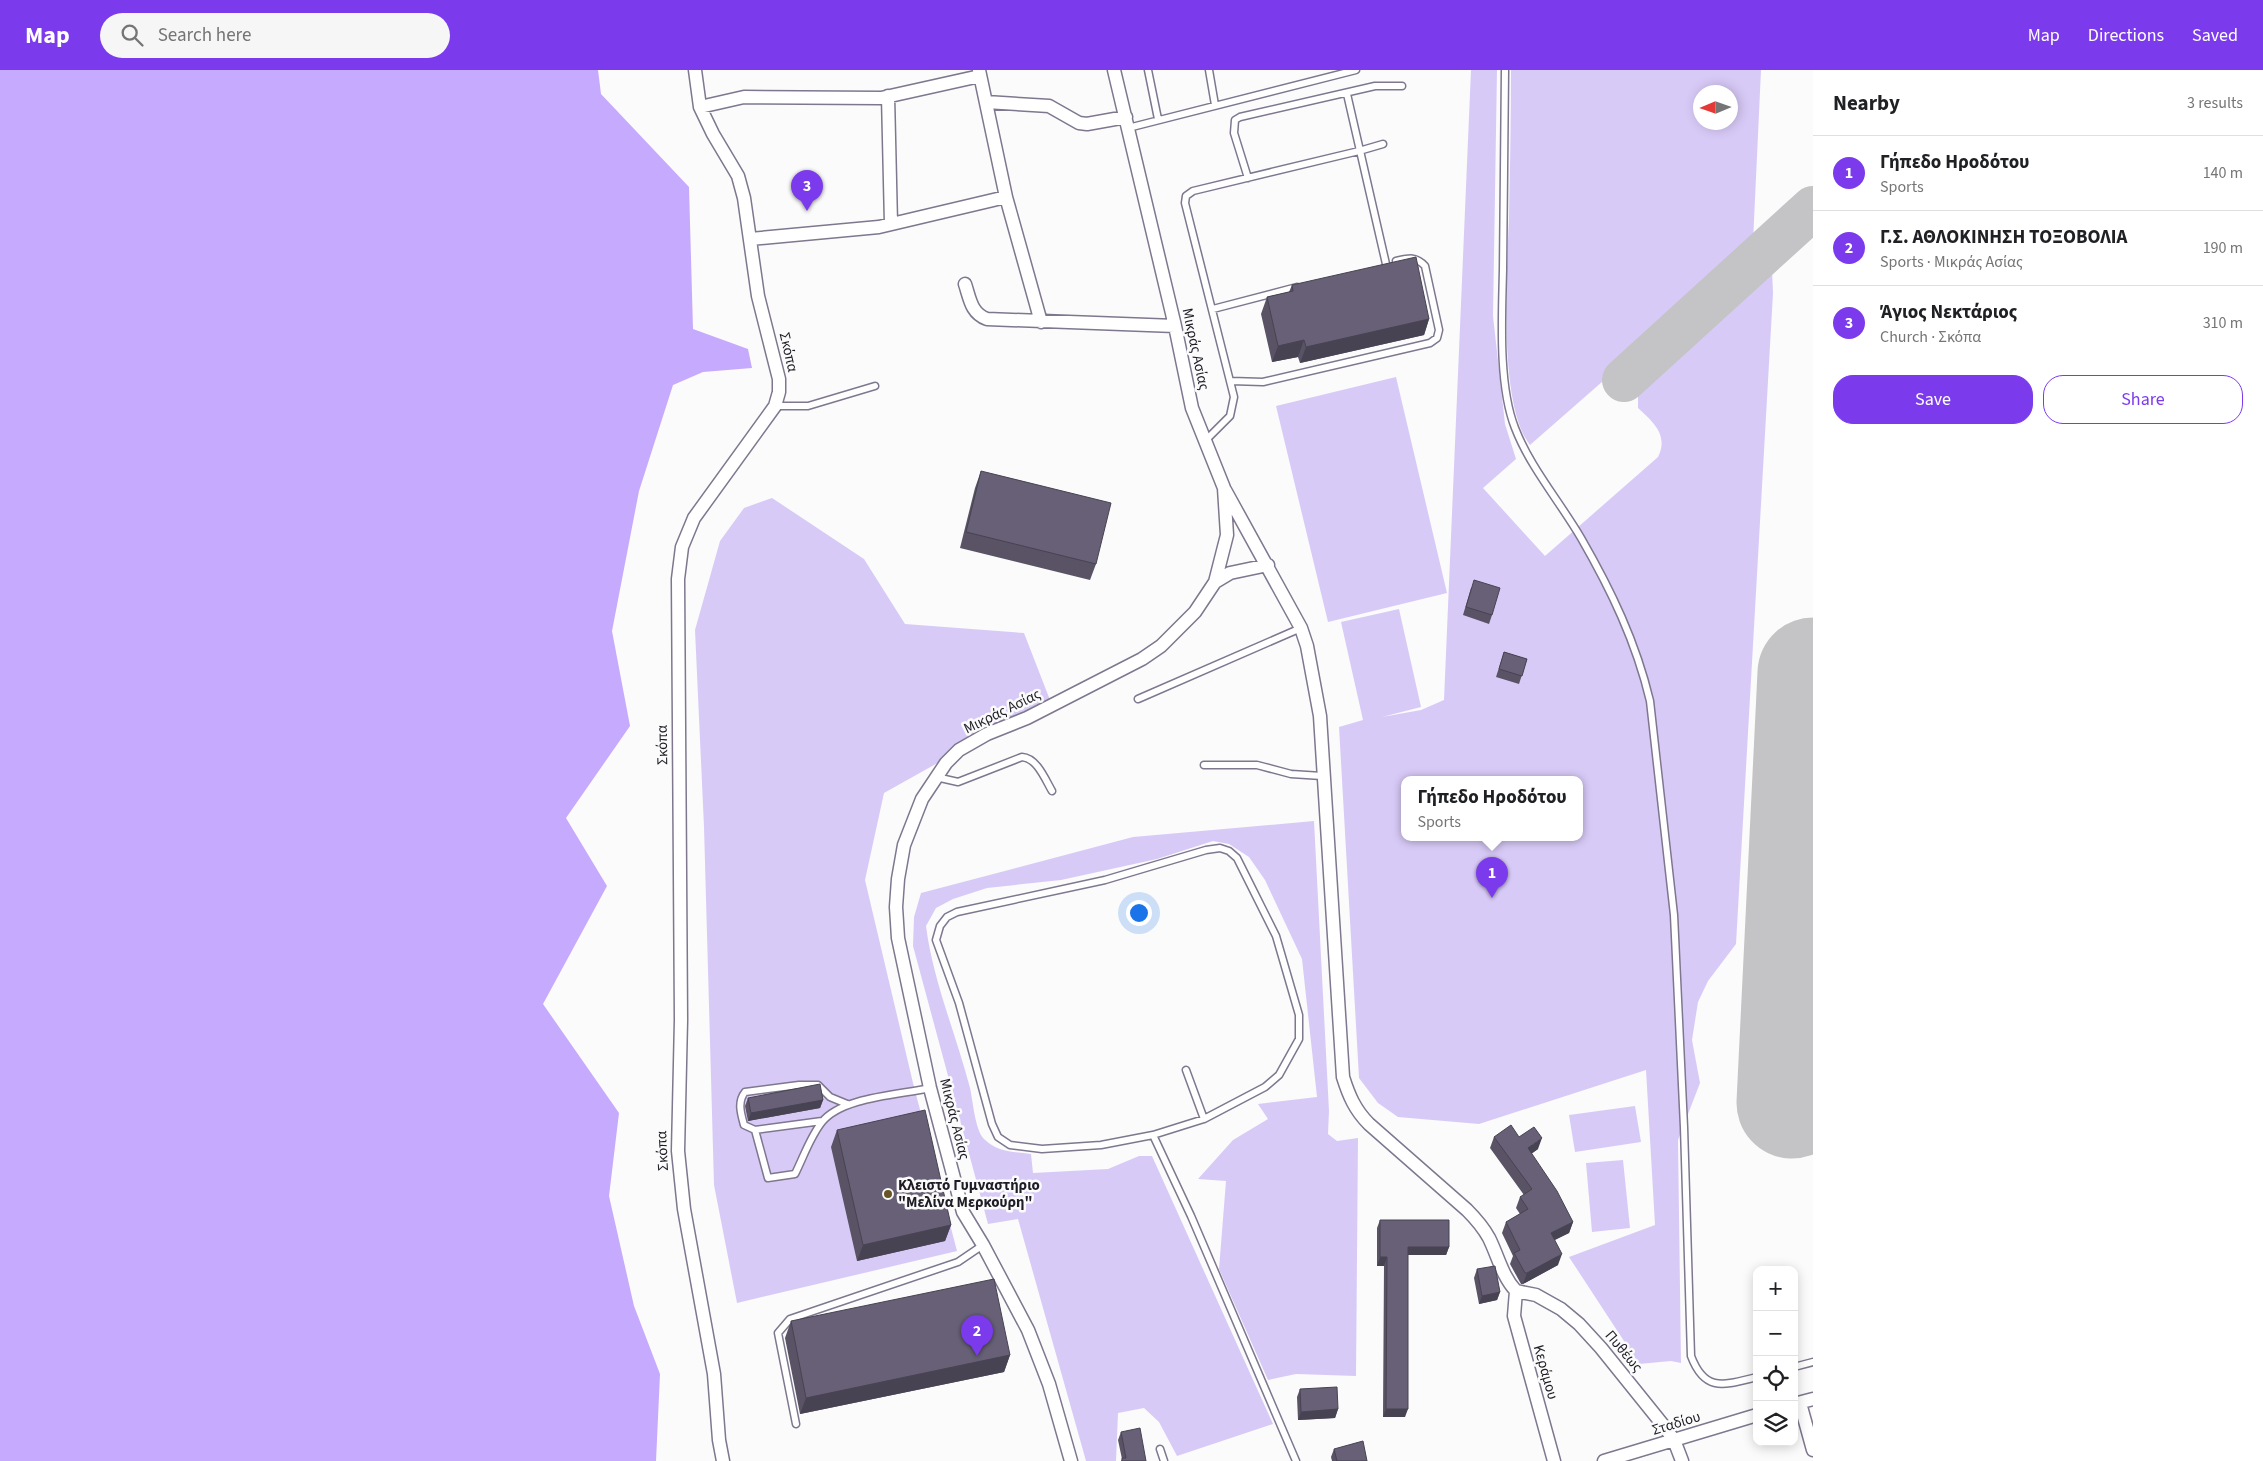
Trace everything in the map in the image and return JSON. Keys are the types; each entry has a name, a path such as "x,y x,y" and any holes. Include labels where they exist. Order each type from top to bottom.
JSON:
{"street":[{"name":"Σκόπα","path":"694,70 700,107 713,134 738,176 744,198 758,296 779,379 779,392 775,406 694,518 682,546 678,579 681,1020 678,1151 684,1209 714,1374 719,1440 723,1461"},
{"name":"Μικράς Ασίας","path":"1072,1461 1050,1384 1028,1330 983,1245 962,1212 930,1088 898,938 896,907 904,845 922,799 935,777 959,750 1132,665 1161,646 1195,612 1215,582 1227,535 1224,488 1192,408 1175,326 1114,70"},
{"path":"700,107 744,97 888,96 980,73 1006,197 1041,322"},
{"path":"888,96 891,224"},
{"path":"986,102 1050,106 1079,123 1127,123"},
{"path":"750,239 891,224 1006,197"},
{"path":"965,284 972,308 980,316 987,319 1175,326"},
{"path":"1224,488 1268,565 1301,628 1307,646 1320,716 1322,776 1343,1077 1349,1096 1357,1112 1369,1124 1467,1210 1477,1221 1488,1237 1508,1282 1516,1291"},
{"path":"1215,582 1230,573 1268,565"},
{"name":"Πυθέως","path":"1516,1291 1536,1295 1561,1309 1579,1324 1614,1364 1674,1440 1682,1461"},
{"name":"Κεράμου","path":"1516,1291 1513,1309 1515,1322 1554,1461"},
{"path":"1798,1403 1813,1399"},
{"path":"1798,1406 1813,1450"},
{"name":"Σταδίου","path":"1604,1461 1753,1416"}],"lane":[{"path":"1148,70 1158,120"},
{"path":"1209,70 1215,105"},
{"path":"1127,123 1158,120 1356,70"},
{"path":"1505,70 1502,329 1509,405 1514,426 1523,445 1581,539 1625,620 1642,668 1650,701 1674,915 1684,1127 1691,1356 1697,1372 1709,1381 1725,1385 1753,1378"},
{"path":"1248,178 1234,133 1235,120 1240,117 1347,94 1375,86 1402,86"},
{"path":"1347,94 1358,152 1386,264"},
{"path":"1204,442 1230,416 1234,396 1185,203 1186,196 1193,191 1358,152 1383,144"},
{"path":"1231,380 1263,382 1430,343 1437,338 1440,330 1425,266 1419,260 1411,258 1377,267"},
{"path":"1213,309 1309,284"},
{"path":"775,406 808,406 875,386"},
{"path":"1138,699 1301,628"},
{"path":"935,777 958,782 1022,756 1028,757 1036,765 1052,791"},
{"path":"1204,765 1257,765 1291,774 1322,776"},
{"path":"1220,848 1229,851 1237,858 1276,936 1299,1015 1299,1039 1279,1075 1264,1087 1204,1119 1153,1135 1082,1148 1042,1149 1010,1145 998,1137 992,1124 959,1003 936,940 940,926 947,917 958,912 1113,878 1206,850 1220,848"},
{"path":"1186,1070 1204,1119"},
{"path":"822,1121 755,1130 744,1125 741,1097 745,1092 799,1085 818,1085 830,1097 847,1104"},
{"path":"755,1130 768,1178 795,1174 808,1144 822,1121 847,1104 930,1088"},
{"path":"1153,1135 1191,1216 1296,1461"},
{"path":"796,1424 778,1333 790,1319 958,1262 983,1245"},
{"path":"1798,1366 1813,1362"},
{"path":"1160,1449 1164,1461"}],"shaded area":[{"path":"0,70 598,70 601,94 689,187 693,329 748,349 752,368 703,372 673,385 639,491 612,631 630,726 566,818 607,886 543,1004 619,1113 609,1196 634,1306 660,1374 656,1461 0,1461"},
{"path":"1471,70 1497,70 1493,316 1505,424 1516,459 1483,488 1545,556 1658,457 1662,442 1658,430 1638,408 1638,395 1648,379 1772,270 1773,293 1736,944 1708,981 1698,1002 1692,1040 1700,1083 1678,1140 1681,1363 1671,1361 1639,1364 1569,1257 1655,1225 1646,1070 1479,1124 1398,1117 1378,1103 1359,1078 1339,727 1363,720 1341,622 1399,609 1421,707 1382,717 1421,710 1444,700"},
{"path":"1511,70 1761,70 1753,242 1651,339 1530,445 1520,426 1513,400 1509,370 1506,303"},
{"path":"1396,377 1447,593 1328,622 1276,406"},
{"path":"772,498 864,559 905,624 1024,633 1050,700 884,793 865,880 913,1083 957,1251 737,1303 714,1185 704,827 695,630 720,541 744,508"},
{"path":"1314,821 1329,1111 1328,1134 1337,1141 1358,1138 1356,1376 1296,1374 1268,1380 1219,1269 1226,1181 1198,1179 1233,1140 1268,1119 1258,1104 1317,1097 1302,959 1265,880 1249,857 1229,844 1213,841 1157,859 1061,880 987,888 953,899 936,908 926,926 934,967 970,1088 976,1122 981,1135 994,1147 1012,1152 1031,1154 1033,1173 1108,1169 1139,1156 1152,1156 1273,1424 1177,1456 1159,1422 1144,1408 1118,1413 1116,1461 1086,1461 1018,1219 988,1224 913,946 914,917 921,893 1133,837"},
{"path":"1635,1106 1641,1142 1575,1152 1569,1115"},
{"path":"1623,1160 1630,1228 1592,1232 1586,1163"}],"building":[{"path":"1416,257 1429,319 1306,347 1304,340 1278,346 1267,297 1293,291 1292,285"},
{"path":"981,471 1111,503 1096,564 966,532"},
{"path":"1474,580 1500,588 1492,615 1466,607"},
{"path":"1504,652 1527,659 1522,676 1499,669"},
{"path":"820,1084 823,1100 751,1113 748,1098"},
{"name":"Κλειστό Γυμναστήριο \"Μελίνα Μερκούρη\"","path":"925,1110 951,1225 863,1245 837,1130"},
{"path":"1511,1125 1519,1137 1534,1127 1542,1138 1528,1148 1557,1191 1573,1222 1551,1233 1562,1254 1527,1273 1525,1273 1514,1253 1520,1250 1506,1222 1528,1209 1520,1197 1532,1189 1494,1137"},
{"path":"1380,1220 1449,1220 1449,1247 1408,1247 1408,1409 1386,1409 1387,1257 1380,1257"},
{"path":"1495,1266 1500,1292 1482,1296 1477,1269"},
{"path":"994,1279 1010,1355 806,1398 791,1321"},
{"path":"1337,1387 1338,1409 1301,1412 1300,1389"},
{"path":"1140,1428 1146,1461 1122,1461 1122,1458 1126,1458 1121,1432"},
{"path":"1363,1441 1367,1461 1337,1461 1334,1449"}],"taxiway":[{"path":"1624,380 1813,208"}],"runway":[{"path":"1792,1103 1813,673"}],"place":[{"name":"Άγιος Νεκτάριος","path":"807,211"},
{"name":"Γήπεδο Ηροδότου","path":"1492,898"},
{"name":"Κλειστό Γυμναστήριο \"Μελίνα Μερκούρη\"","path":"888,1194"},
{"name":"Γ.Σ. ΑΘΛΟΚΙΝΗΣΗ ΤΟΞΟΒΟΛΙΑ","path":"977,1356"}]}
